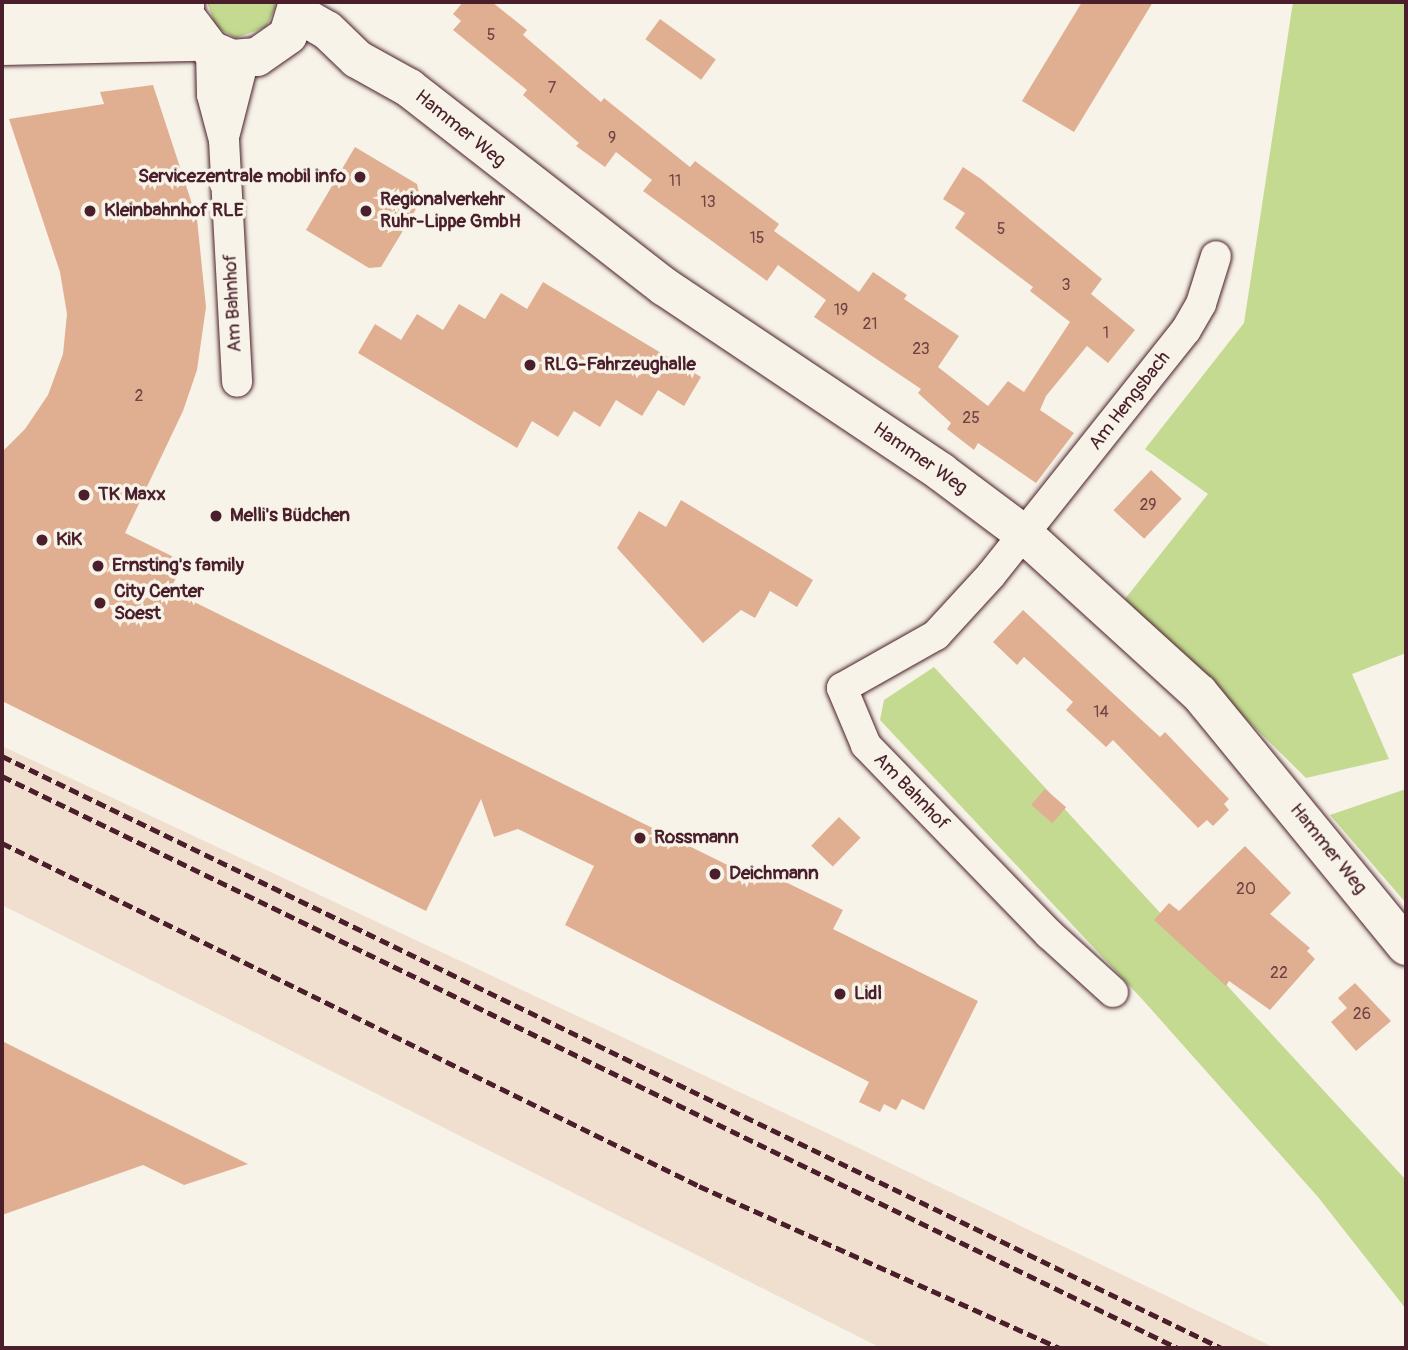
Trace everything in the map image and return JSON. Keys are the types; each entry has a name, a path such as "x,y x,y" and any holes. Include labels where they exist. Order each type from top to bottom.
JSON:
{"street":[{"path":"2,17 153,17 185,4 190,25 219,51"},
{"path":"2,46 219,51 291,20"},
{"name":"Hammer Weg","path":"291,20 409,88 665,286 942,472 1024,534 1199,693 1406,946"},
{"name":"Am Bahnhof","path":"219,51 212,95 224,140 237,382"},
{"name":"Am Hengsbach","path":"1024,534 1186,330 1201,304 1216,256"},
{"name":"Am Bahnhof","path":"1024,534 936,635 842,688 866,745 1049,934 1113,992"}],"shaded area":[{"path":"2,746 846,1142 1275,1348 881,1348 2,905"}],"green space":[{"path":"207,2 275,2 275,8 266,27 236,38 216,27"},
{"path":"1293,2 1406,2 1406,653 1352,674 1389,759 1306,778 1125,599 1208,494 1145,449 1244,323"},
{"path":"934,667 1406,1180 1406,1309 1318,1197 1142,999 880,720 884,700"},
{"path":"1406,789 1406,903 1330,815"}],"building":[{"path":"463,2 492,2 527,30 523,35 601,102 604,98 690,167 695,161 779,224 774,231 859,292 873,272 907,295 904,299 959,336 938,367 988,406 1008,381 1024,392 1070,322 1030,291 1033,287 955,228 965,213 943,199 963,167 1102,279 1091,294 1135,330 1108,363 1087,346 1046,396 1040,410 1074,433 1036,483 978,443 974,450 947,429 951,423 918,393 921,389 814,317 826,300 778,265 767,281 643,191 652,180 616,152 605,167 576,146 579,143 523,95 527,90 453,30 461,21 453,14"},
{"path":"1082,2 1153,2 1074,132 1022,101"},
{"path":"660,19 716,60 701,80 645,39"},
{"name":"City Center Soest","path":"153,85 197,219 206,307 197,370 183,411 125,533 184,562 170,590 764,883 769,874 843,910 833,929 978,1001 924,1110 902,1099 896,1110 884,1104 880,1112 859,1102 869,1082 565,925 594,866 518,829 494,837 481,799 426,911 2,701 2,452 25,429 48,395 63,354 67,314 60,272 9,119 104,104 100,92"},
{"name":"Regionalverkehr Ruhr-Lippe GmbH","path":"355,147 417,184 421,201 381,267 369,268 306,230"},
{"name":"RLG-Fahrzeughalle","path":"543,282 701,377 684,406 658,390 642,416 616,400 600,427 574,411 558,437 532,421 517,448 358,353 375,324 401,340 417,314 443,330 459,304 485,319 501,293 527,309"},
{"path":"1151,470 1182,499 1144,539 1113,510"},
{"path":"681,500 813,580 797,607 770,591 755,618 741,610 703,643 617,548 639,511 666,527"},
{"path":"1023,610 1160,737 1165,732 1229,799 1224,804 1229,810 1213,826 1207,820 1198,828 1113,740 1106,747 1066,710 1073,702 1024,657 1017,665 993,642"},
{"path":"1045,789 1066,807 1052,823 1031,805"},
{"path":"839,817 861,838 833,867 811,846"},
{"path":"1245,846 1291,893 1270,914 1310,948 1307,951 1315,959 1270,1010 1229,981 1226,986 1154,920 1169,903 1179,911"},
{"path":"1355,983 1391,1021 1356,1051 1331,1022 1347,1008 1338,998"},
{"path":"2,1041 248,1164 184,1185 143,1165 2,1215"}],"railway":[{"path":"2,756 1221,1348"},
{"path":"2,776 1178,1348"},
{"path":"2,843 699,1186 1060,1348"}],"place":[{"name":"Servicezentrale mobil info","path":"360,177"},
{"name":"Kleinbahnhof RLE","path":"90,211"},
{"name":"Regionalverkehr Ruhr-Lippe GmbH","path":"366,211"},
{"name":"RLG-Fahrzeughalle","path":"530,365"},
{"name":"TK Maxx","path":"84,495"},
{"name":"Melli's Büdchen","path":"216,516"},
{"name":"KiK","path":"42,540"},
{"name":"Ernsting's family","path":"98,566"},
{"name":"City Center Soest","path":"100,603"},
{"name":"Rossmann","path":"640,838"},
{"name":"Deichmann","path":"715,874"},
{"name":"Lidl","path":"840,994"}]}
